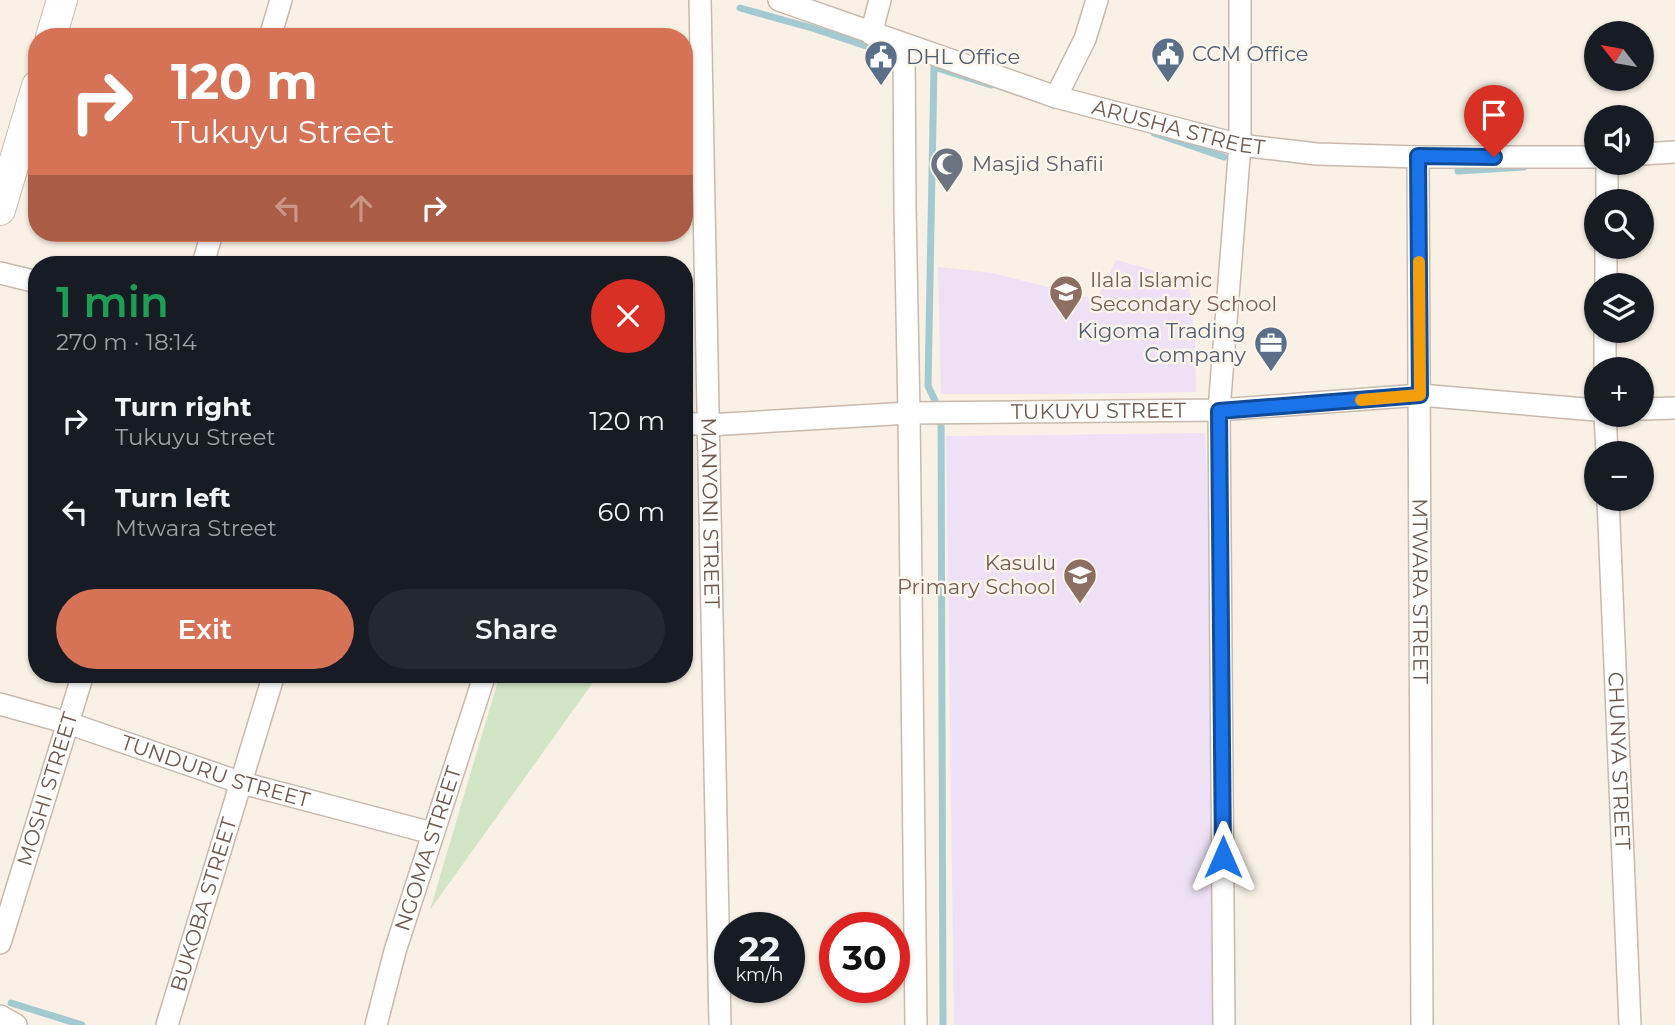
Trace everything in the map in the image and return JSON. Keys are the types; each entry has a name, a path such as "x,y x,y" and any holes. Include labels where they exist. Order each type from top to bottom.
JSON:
{"main road":[{"path":"54,28 62,0"},
{"path":"0,209 28,116"}],"street":[{"path":"273,28 281,0"},
{"name":"MANYONI STREET","path":"700,0 720,1025"},
{"name":"ARUSHA STREET","path":"779,0 1056,97 1240,145 1317,154 1584,157"},
{"path":"871,34 880,0"},
{"path":"1056,97 1085,39 1097,0"},
{"path":"1224,1025 1219,411 1240,145 1240,0"},
{"path":"904,45 916,1025"},
{"path":"1654,154 1675,152"},
{"name":"MTWARA STREET","path":"1418,156 1422,1025"},
{"path":"0,273 28,280"},
{"name":"TUKUYU STREET","path":"693,424 909,413 1219,411 1420,395 1584,409"},
{"path":"1654,409 1675,408"},
{"name":"CHUNYA STREET","path":"1609,511 1630,1025"},
{"name":"MOSHI STREET","path":"0,943 80,683"},
{"name":"BUKOBA STREET","path":"167,1025 272,683"},
{"name":"NGOMA STREET","path":"376,1025 395,951 482,683"},
{"name":"TUNDURU STREET","path":"0,704 68,723 242,783 432,833"},
{"path":"0,1016 16,1025"}],"shaded area":[{"name":"Ilala Islamic Secondary School","path":"1116,260 1189,280 1196,392 941,394 938,267 993,273 1094,299 1098,297"},
{"name":"Kasulu Primary School","path":"1205,433 1220,774 1225,1025 954,1025 946,436"}],"green space":[{"path":"497,683 593,683 430,910"}],"waterway":[{"path":"740,8 899,57"},
{"path":"943,1025 941,413 928,386 934,67 991,85"},
{"path":"1154,133 1224,157"},
{"path":"1458,171 1524,167"},
{"path":"11,1003 82,1025"}],"slow traffic":[{"path":"1361,400 1420,395 1419,262"}],"place":[{"name":"CCM Office","path":"1168,84"},
{"name":"DHL Office","path":"881,87"},
{"name":"Masjid Shafii","path":"947,194"},
{"name":"Ilala Islamic Secondary School","path":"1066,322"},
{"name":"Kigoma Trading Company","path":"1271,373"},
{"name":"Kasulu Primary School","path":"1080,605"}],"route":[{"path":"1223,857 1219,411 1420,395 1418,156 1494,157"}]}
